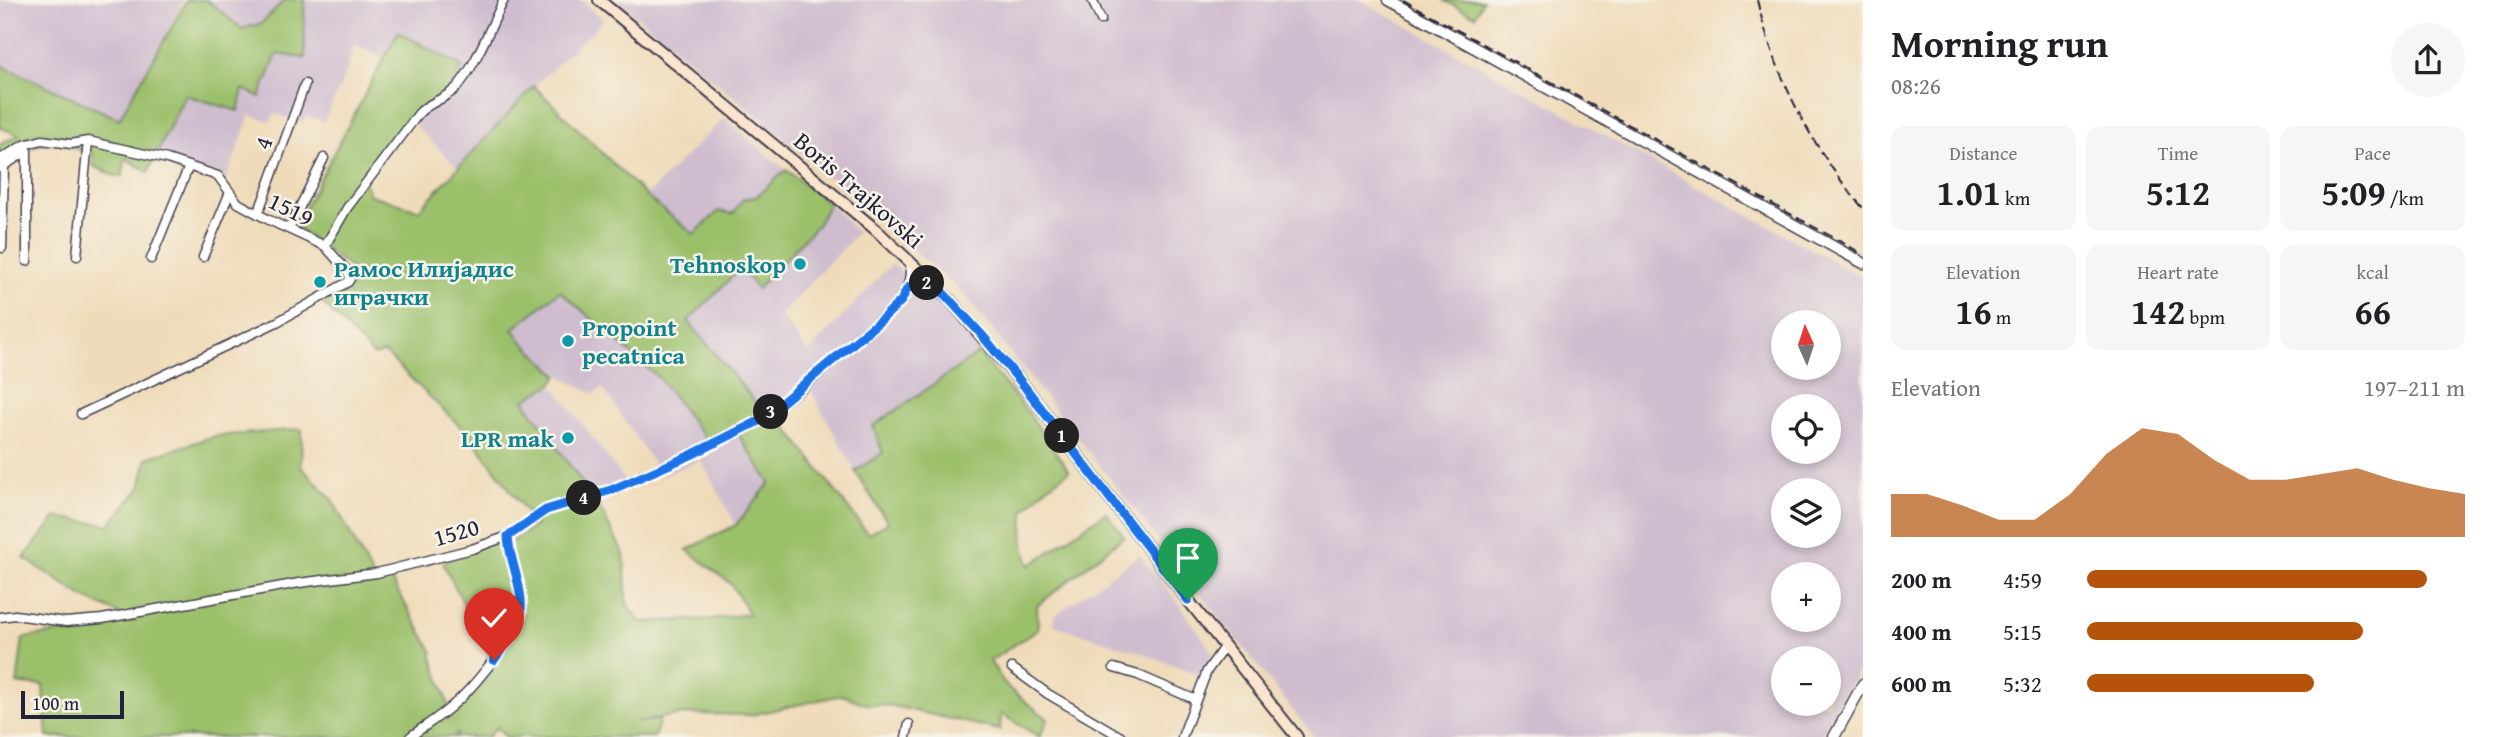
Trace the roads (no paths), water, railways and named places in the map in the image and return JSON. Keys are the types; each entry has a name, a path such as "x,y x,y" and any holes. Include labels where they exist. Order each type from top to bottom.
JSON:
{"main road":[{"name":"Boris Trajkovski","path":"598,0 845,204 936,285 1021,382 1224,647 1297,737"}],"street":[{"name":"1519","path":"36,141 71,144 88,141 189,166 218,176 238,203 325,246 347,208 419,113 454,90 464,78 504,0"},
{"path":"1092,0 1101,20"},
{"path":"1388,0 1863,263"},
{"name":"4","path":"258,214 304,84"},
{"path":"1,164 27,152 36,141"},
{"path":"1,164 24,145 36,141"},
{"path":"76,256 88,141"},
{"path":"27,152 27,261"},
{"path":"289,229 324,159"},
{"path":"1,164 2,248"},
{"path":"151,258 189,166"},
{"path":"203,257 230,192"},
{"path":"81,414 277,322 348,282 348,272 325,246"},
{"path":"907,289 911,262"},
{"path":"907,289 916,282 936,285"},
{"name":"1520","path":"0,617 15,615 66,622 102,619 299,583 377,573 472,549 508,536 546,510 611,490 761,420 881,320 901,301 907,289"},
{"path":"410,737 459,699 494,660 517,626 521,609 520,589 511,559 508,536"},
{"path":"1182,737 1207,671 1224,647"},
{"path":"1012,667 1048,694 1121,737"},
{"path":"1114,668 1138,675 1196,700"},
{"path":"1834,737 1863,684"},
{"path":"906,737 909,724"}],"railway":[{"path":"1403,0 1863,254"},
{"path":"1757,0 1774,56 1798,110 1827,161 1863,208"}],"place":[{"name":"Tehnoskop","path":"800,264"},
{"name":"Рамос Илијадис играчки","path":"320,282"},
{"name":"Propoint pecatnica","path":"568,341"},
{"name":"LPR mak","path":"568,438"}]}
